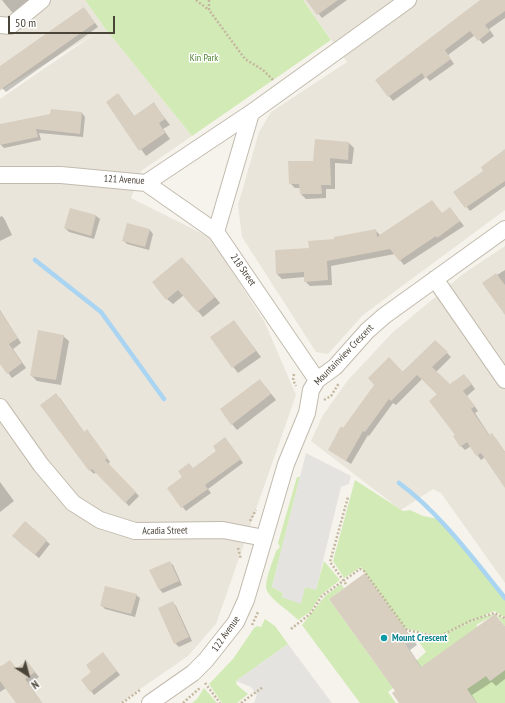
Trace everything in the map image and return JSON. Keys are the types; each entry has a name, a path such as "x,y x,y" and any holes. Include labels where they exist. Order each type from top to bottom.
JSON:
{"street":[{"path":"0,24 10,26 42,0"},
{"name":"121 Avenue","path":"0,175 61,175 146,184 284,90 408,0"},
{"path":"216,232 251,113"},
{"name":"218 Street","path":"146,184 216,232 317,380"},
{"name":"Mountainview Crescent","path":"264,538 286,464 307,413 310,394 317,380 335,366 375,323 505,229"},
{"path":"435,279 505,380"},
{"name":"Acadia Street","path":"0,407 41,465 72,503 100,520 134,531 222,530 264,538"},
{"name":"122 Avenue","path":"150,703 193,673 228,635 246,600 264,538"}],"path":[{"path":"196,0 209,10 245,59 263,70 284,90"},
{"path":"209,0 209,10"},
{"path":"320,404 331,396 341,380"},
{"path":"344,582 330,562 348,497"},
{"path":"238,548 242,557 241,563"},
{"path":"291,628 310,614 322,596 360,570 364,571 404,628 436,636 442,635 470,621 494,613 505,618"},
{"path":"205,682 220,703"},
{"path":"242,703 263,687"},
{"path":"122,703 141,690"}],"shaded area":[{"path":"0,0 85,0 104,27 192,136 141,171 131,198 211,238 265,323 296,395 216,624 188,656 120,703 0,703 0,99 96,33 0,91"},
{"path":"303,0 505,0 505,210 363,315 328,354 316,352 242,237 238,205 259,132 271,112 347,62"},
{"path":"505,246 505,583 441,493 433,489 401,510 311,441 323,415 348,380 392,333 463,274"},
{"path":"306,453 351,476 349,484 341,487 316,590 305,587 301,604 282,597 283,593 272,587"},
{"path":"288,644 332,703 254,703 257,695 251,687 236,681"}],"green space":[{"name":"Kin Park","path":"85,0 303,0 331,40 192,136 104,27"},
{"path":"297,477 300,477 272,587 283,593 282,597 300,603 305,587 316,589 324,561 340,580 321,595 310,612 298,620 270,595 266,587 268,573 276,551 280,547 278,543"},
{"path":"355,480 403,511 410,510 423,516 443,520 505,595 505,617 494,611 441,635 404,628 361,567 344,578 333,561"},
{"path":"341,584 344,588 329,599 393,688 388,692 396,703 360,703 302,625 325,596"},
{"path":"495,614 476,625 478,627 421,668 416,661 426,652 415,636 420,633 436,636 442,635 482,617"},
{"path":"497,615 505,619 505,627"},
{"path":"265,619 275,626 288,644 236,681 237,685 248,694 237,703 222,703 209,684 233,659 254,628 257,626 261,627"},
{"path":"505,670 505,703 473,703 467,689 486,676 490,681"},
{"path":"204,688 217,703 192,703 197,699"}],"building":[{"path":"306,0 338,0 317,15"},
{"path":"480,0 505,0 505,11 485,25 490,31 478,41 470,31 445,50 451,59 425,78 422,73 388,97 375,80"},
{"path":"84,7 95,23 0,90 0,66"},
{"path":"118,93 134,116 154,102 165,119 159,123 165,133 139,151 106,102"},
{"path":"51,109 82,112 80,134 36,129 38,137 0,145 0,124 50,114"},
{"path":"315,139 349,142 348,160 330,158 331,185 321,185 322,194 300,194 299,184 289,184 288,161 313,161"},
{"path":"505,149 505,181 465,208 453,192 483,171 481,167"},
{"path":"432,200 442,213 450,207 460,221 437,238 436,236 399,261 390,249 327,261 328,280 304,282 304,272 276,274 275,250 309,248 308,241 334,239 334,237 376,229 377,237"},
{"path":"70,208 96,215 91,236 64,228"},
{"path":"127,223 150,229 145,247 122,241"},
{"path":"182,257 215,297 197,312 178,290 166,300 152,282"},
{"path":"496,273 505,285 505,315 482,283"},
{"path":"0,311 18,338 9,344 22,363 7,374 0,364"},
{"path":"234,320 256,351 232,368 210,337"},
{"path":"38,330 64,335 56,380 30,376"},
{"path":"435,340 448,352 432,367 450,384 464,374 472,384 463,391 475,406 471,409 489,435 492,433 505,452 505,488 481,453 476,456 467,442 460,447 453,436 455,435 429,401 437,394 417,375 391,401 389,399 365,432 363,431 346,461 328,450 341,426 343,428 374,385 368,378 389,357 403,372"},
{"path":"260,379 271,394 231,425 220,409"},
{"path":"56,393 84,432 87,429 108,458 105,460 136,492 125,503 92,469 89,471 40,405"},
{"path":"225,437 241,459 205,485 208,489 181,508 167,488 182,477 178,471 189,463 193,468 216,451 213,446"},
{"path":"25,521 47,540 35,555 12,536"},
{"path":"170,561 179,581 159,590 149,570"},
{"name":"Mount Crescent","path":"365,573 412,639 405,644 421,667 495,614 505,627 505,670 490,681 486,676 467,689 477,703 399,703 392,693 395,691 329,599"},
{"path":"105,586 137,594 131,614 100,606"},
{"path":"173,601 189,637 174,644 158,608"},
{"path":"103,652 117,671 90,692 81,680 91,672 86,665"},
{"path":"10,660 16,668 27,661 35,672 25,679 42,703 16,703 0,681 0,667"}],"waterway":[{"path":"35,260 101,312 164,399"},
{"path":"399,483 414,494 442,522 505,598"}],"place":[{"name":"Mount Crescent","path":"384,638"}]}
